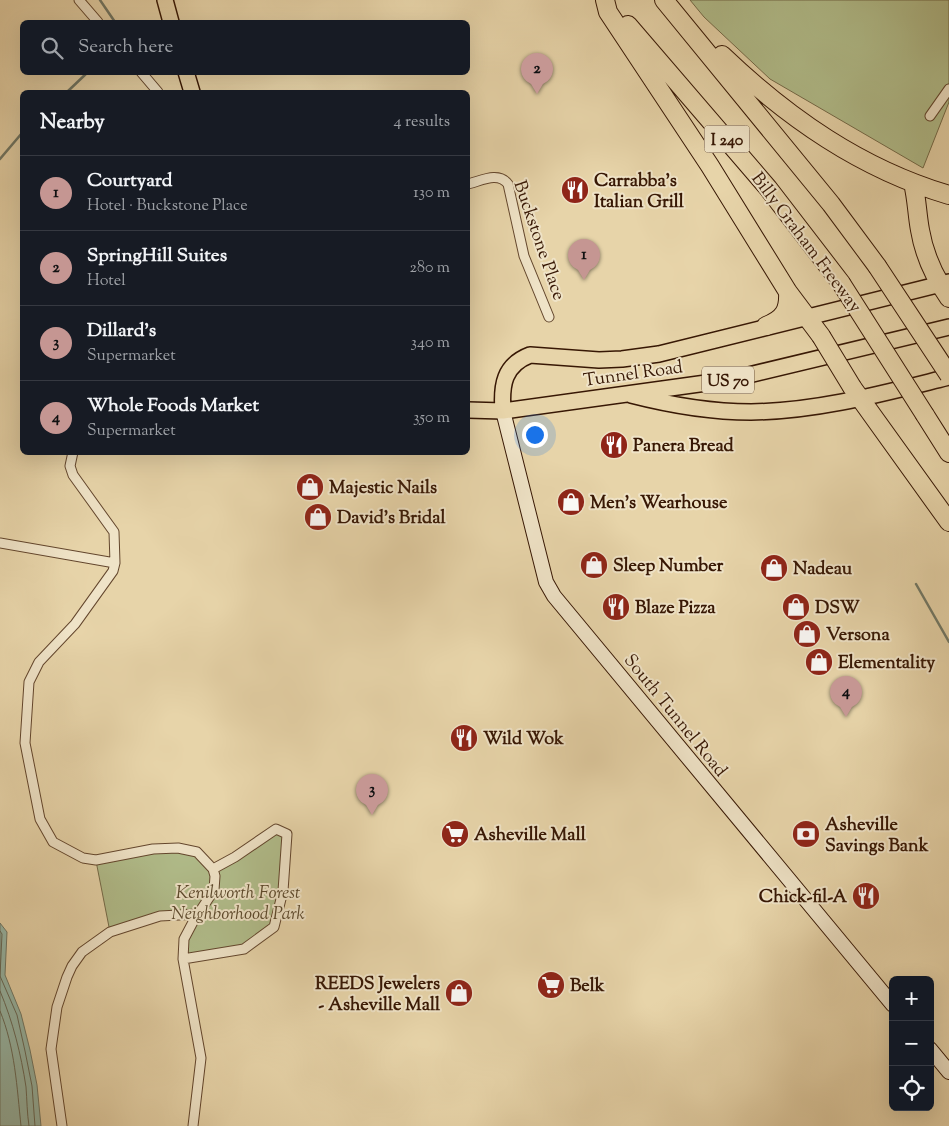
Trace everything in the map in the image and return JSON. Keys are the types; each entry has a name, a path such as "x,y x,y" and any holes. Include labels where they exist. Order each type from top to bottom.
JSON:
{"highway":[{"name":"Billy Graham Freeway","path":"606,0 768,188 841,283 949,453"},
{"path":"606,0 608,12 710,166 788,292 821,336 857,393 949,522"},
{"name":"I 240","path":"664,0 820,190 877,266 949,376"},
{"path":"681,22 711,44 767,95 796,118 854,156 913,183 949,195"},
{"path":"913,183 917,196 923,244 946,288"},
{"path":"766,326 776,322 783,316 788,304 788,292"}],"main road":[{"path":"165,0 170,20"},
{"path":"187,75 191,90"},
{"path":"503,411 503,386 508,371 522,358 530,355 579,359 622,359 659,354 766,326 946,288"},
{"name":"Tunnel Road","path":"470,410 503,411 728,380 949,327"},
{"path":"623,393 658,402 750,412 788,410 857,393 949,376"},
{"name":"South Tunnel Road","path":"503,411 546,582 554,596 889,1000"},
{"path":"934,1054 949,1072"}],"street":[{"path":"79,0 96,20"},
{"path":"144,75 156,90"},
{"path":"930,116 949,90"},
{"name":"Buckstone Place","path":"470,183 494,177 502,178 508,184 524,256 549,317"},
{"path":"72,455 70,466 73,475 114,532 115,563 113,571 75,624 39,662 29,682 25,742 40,820 53,842 83,858 96,860 152,849 178,848 196,852 213,869 215,876 214,890 184,939 183,959 201,1058 193,1126"},
{"path":"0,544 115,563"},
{"path":"183,959 244,949 274,927 283,891 287,834 276,829 236,857 213,869"},
{"path":"62,1126 51,1048 57,1007 72,966 82,952 110,932 160,916 198,914"}],"green space":[{"path":"690,0 949,0 949,102 923,168 770,79 704,17"},
{"name":"Kenilworth Forest Neighborhood Park","path":"276,829 287,834 274,927 244,949 183,959 193,922 191,913 110,932 96,861 153,849 197,852 213,869"}],"water":[{"path":"0,923 7,932 5,975 21,1014 30,1050 37,1085 41,1126 0,1126"}],"waterway":[{"path":"100,0 114,20"},
{"path":"69,90 85,75"},
{"path":"0,159 20,135"},
{"path":"916,584 949,642"}],"place":[{"name":"SpringHill Suites","path":"537,94"},
{"name":"Carrabba's Italian Grill","path":"575,190"},
{"name":"Courtyard","path":"584,280"},
{"name":"Panera Bread","path":"614,445"},
{"name":"Majestic Nails","path":"310,487"},
{"name":"Men's Wearhouse","path":"571,502"},
{"name":"David's Bridal","path":"318,517"},
{"name":"Sleep Number","path":"594,565"},
{"name":"Nadeau","path":"774,568"},
{"name":"Blaze Pizza","path":"616,607"},
{"name":"DSW","path":"796,607"},
{"name":"Versona","path":"807,634"},
{"name":"Elementality","path":"819,662"},
{"name":"Whole Foods Market","path":"846,717"},
{"name":"Wild Wok","path":"464,738"},
{"name":"Dillard's","path":"372,815"},
{"name":"Asheville Mall","path":"455,834"},
{"name":"Asheville Savings Bank","path":"806,834"},
{"name":"Chick-fil-A","path":"866,896"},
{"name":"Belk","path":"551,985"},
{"name":"REEDS Jewelers - Asheville Mall","path":"459,993"}]}
